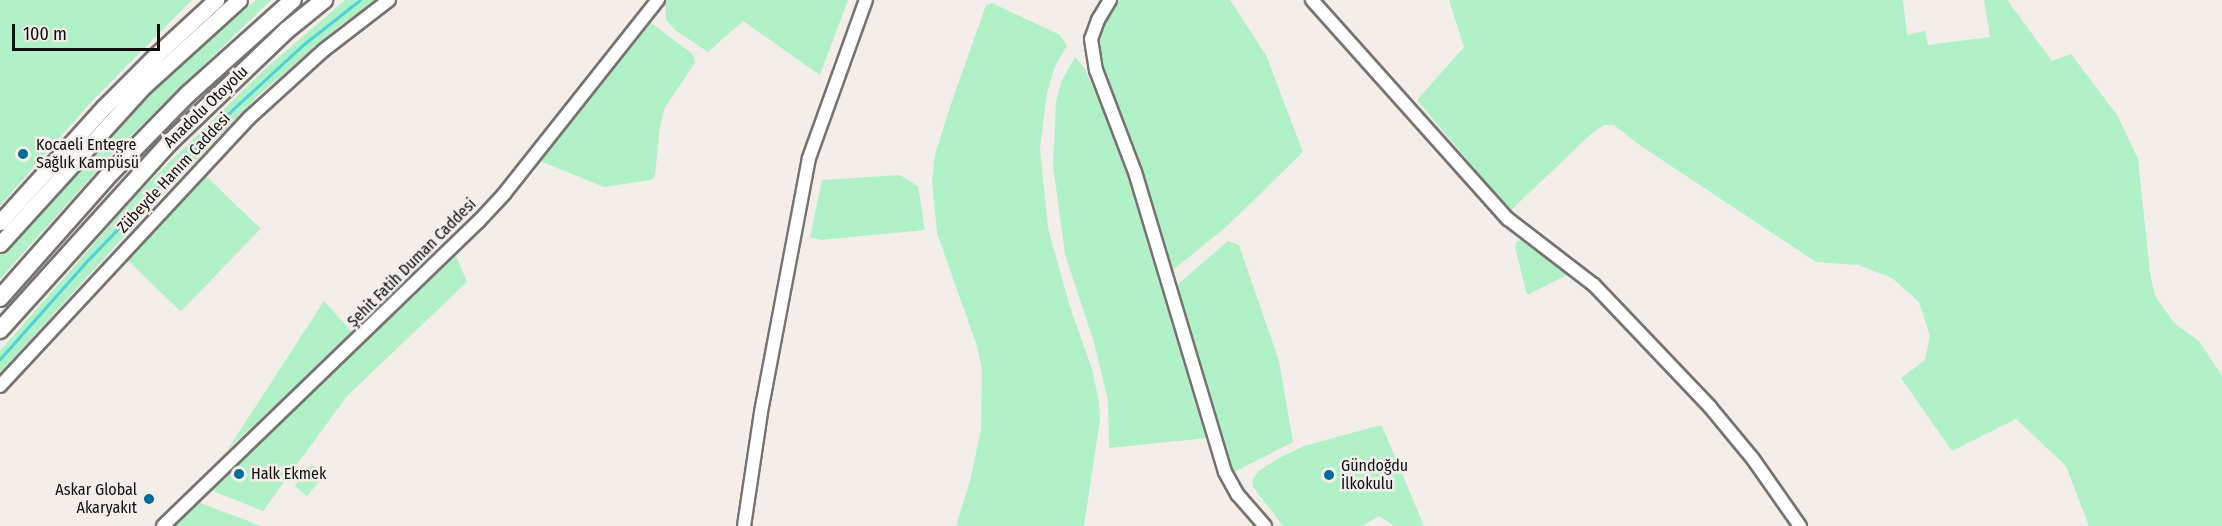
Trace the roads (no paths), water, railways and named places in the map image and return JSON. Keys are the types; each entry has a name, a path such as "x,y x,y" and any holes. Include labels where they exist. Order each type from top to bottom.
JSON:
{"highway":[{"name":"Anadolu Otoyolu","path":"0,297 106,178 187,95 292,0"},
{"name":"Anadolu Otoyolu","path":"0,330 73,246 169,143 287,30 324,0"}],"main road":[{"path":"0,222 119,93 216,0"},
{"path":"0,244 144,86 238,1"}],"street":[{"name":"Zübeyde Hanım Caddesi","path":"0,386 249,118 315,58 389,0"},
{"name":"Şehit Fatih Duman Caddesi","path":"163,526 473,228 504,194 658,0"},
{"path":"744,526 761,412 809,158 866,0"},
{"path":"1110,0 1098,20 1091,39 1096,70 1135,172 1225,472 1238,495 1265,526"},
{"path":"1312,0 1508,219 1594,285 1710,407 1753,459 1800,526"}],"waterway":[{"path":"0,359 84,264 233,109 304,44 360,0"}],"place":[{"name":"Kocaeli Entegre Sağlık Kampüsü","path":"23,154"},
{"name":"Halk Ekmek","path":"239,474"},
{"name":"Gündoğdu İlkokulu","path":"1329,475"},
{"name":"Askar Global Akaryakıt","path":"149,499"}]}
